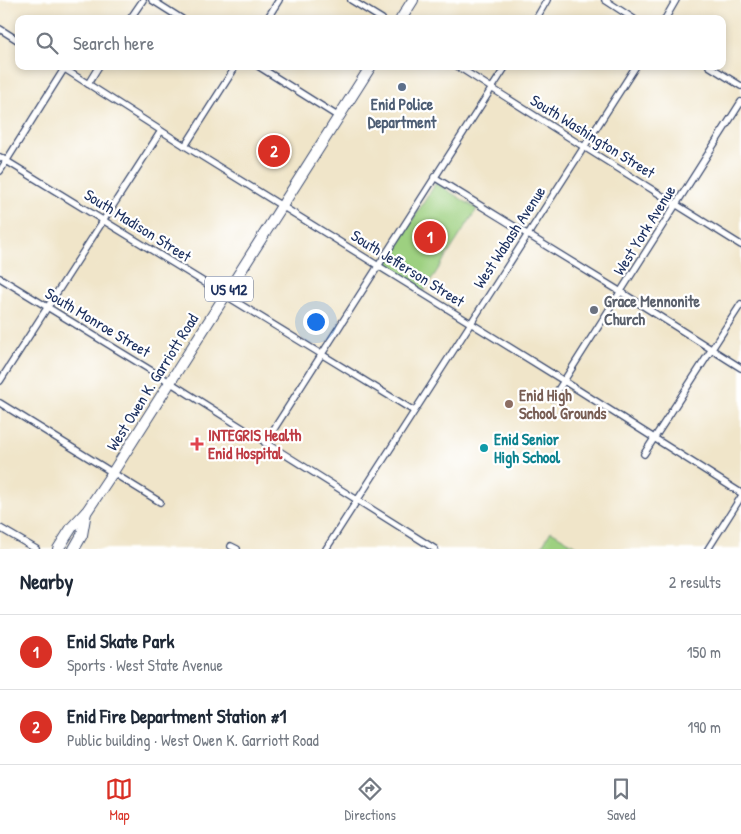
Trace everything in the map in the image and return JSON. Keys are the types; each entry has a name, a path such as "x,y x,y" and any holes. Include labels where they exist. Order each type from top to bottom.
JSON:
{"highway":[{"path":"403,15 412,0"},
{"name":"West Owen K. Garriott Road","path":"58,549 72,527 87,511 114,472 368,70"},
{"name":"West Owen K. Garriott Road","path":"74,549 82,535 87,511"}],"street":[{"path":"133,15 143,0"},
{"path":"152,0 176,15"},
{"path":"270,15 279,0"},
{"path":"351,0 375,15"},
{"path":"538,15 547,0"},
{"path":"605,0 628,15"},
{"path":"667,15 676,0"},
{"path":"0,29 15,38"},
{"path":"0,171 61,70"},
{"name":"South Jefferson Street","path":"65,70 564,381 741,495"},
{"path":"88,84 97,70"},
{"path":"185,146 233,70"},
{"path":"264,70 339,117"},
{"name":"South Washington Street","path":"463,70 741,245"},
{"path":"265,443 503,70"},
{"name":"West Wabash Avenue","path":"326,549 633,70"},
{"path":"715,70 741,86"},
{"name":"West York Avenue","path":"553,398 741,102"},
{"path":"0,381 161,131"},
{"name":"South Madison Street","path":"0,157 414,411"},
{"path":"434,177 741,368"},
{"name":"South Monroe Street","path":"0,278 435,549"},
{"path":"644,454 741,304"},
{"path":"0,403 160,502"},
{"path":"708,549 741,495"},
{"path":"0,528 36,549"}],"green space":[{"path":"436,183 477,209 424,291 384,265"},
{"path":"551,531 581,549 540,549"}],"place":[{"name":"Enid Police Department","path":"402,87"},
{"name":"Enid Fire Department Station #1","path":"274,151"},
{"name":"Enid Skate Park","path":"430,237"},
{"name":"Grace Mennonite Church","path":"594,310"},
{"name":"Enid High School Grounds","path":"509,404"},
{"name":"INTEGRIS Health Enid Hospital","path":"197,444"},
{"name":"Enid Senior High School","path":"484,448"}]}
